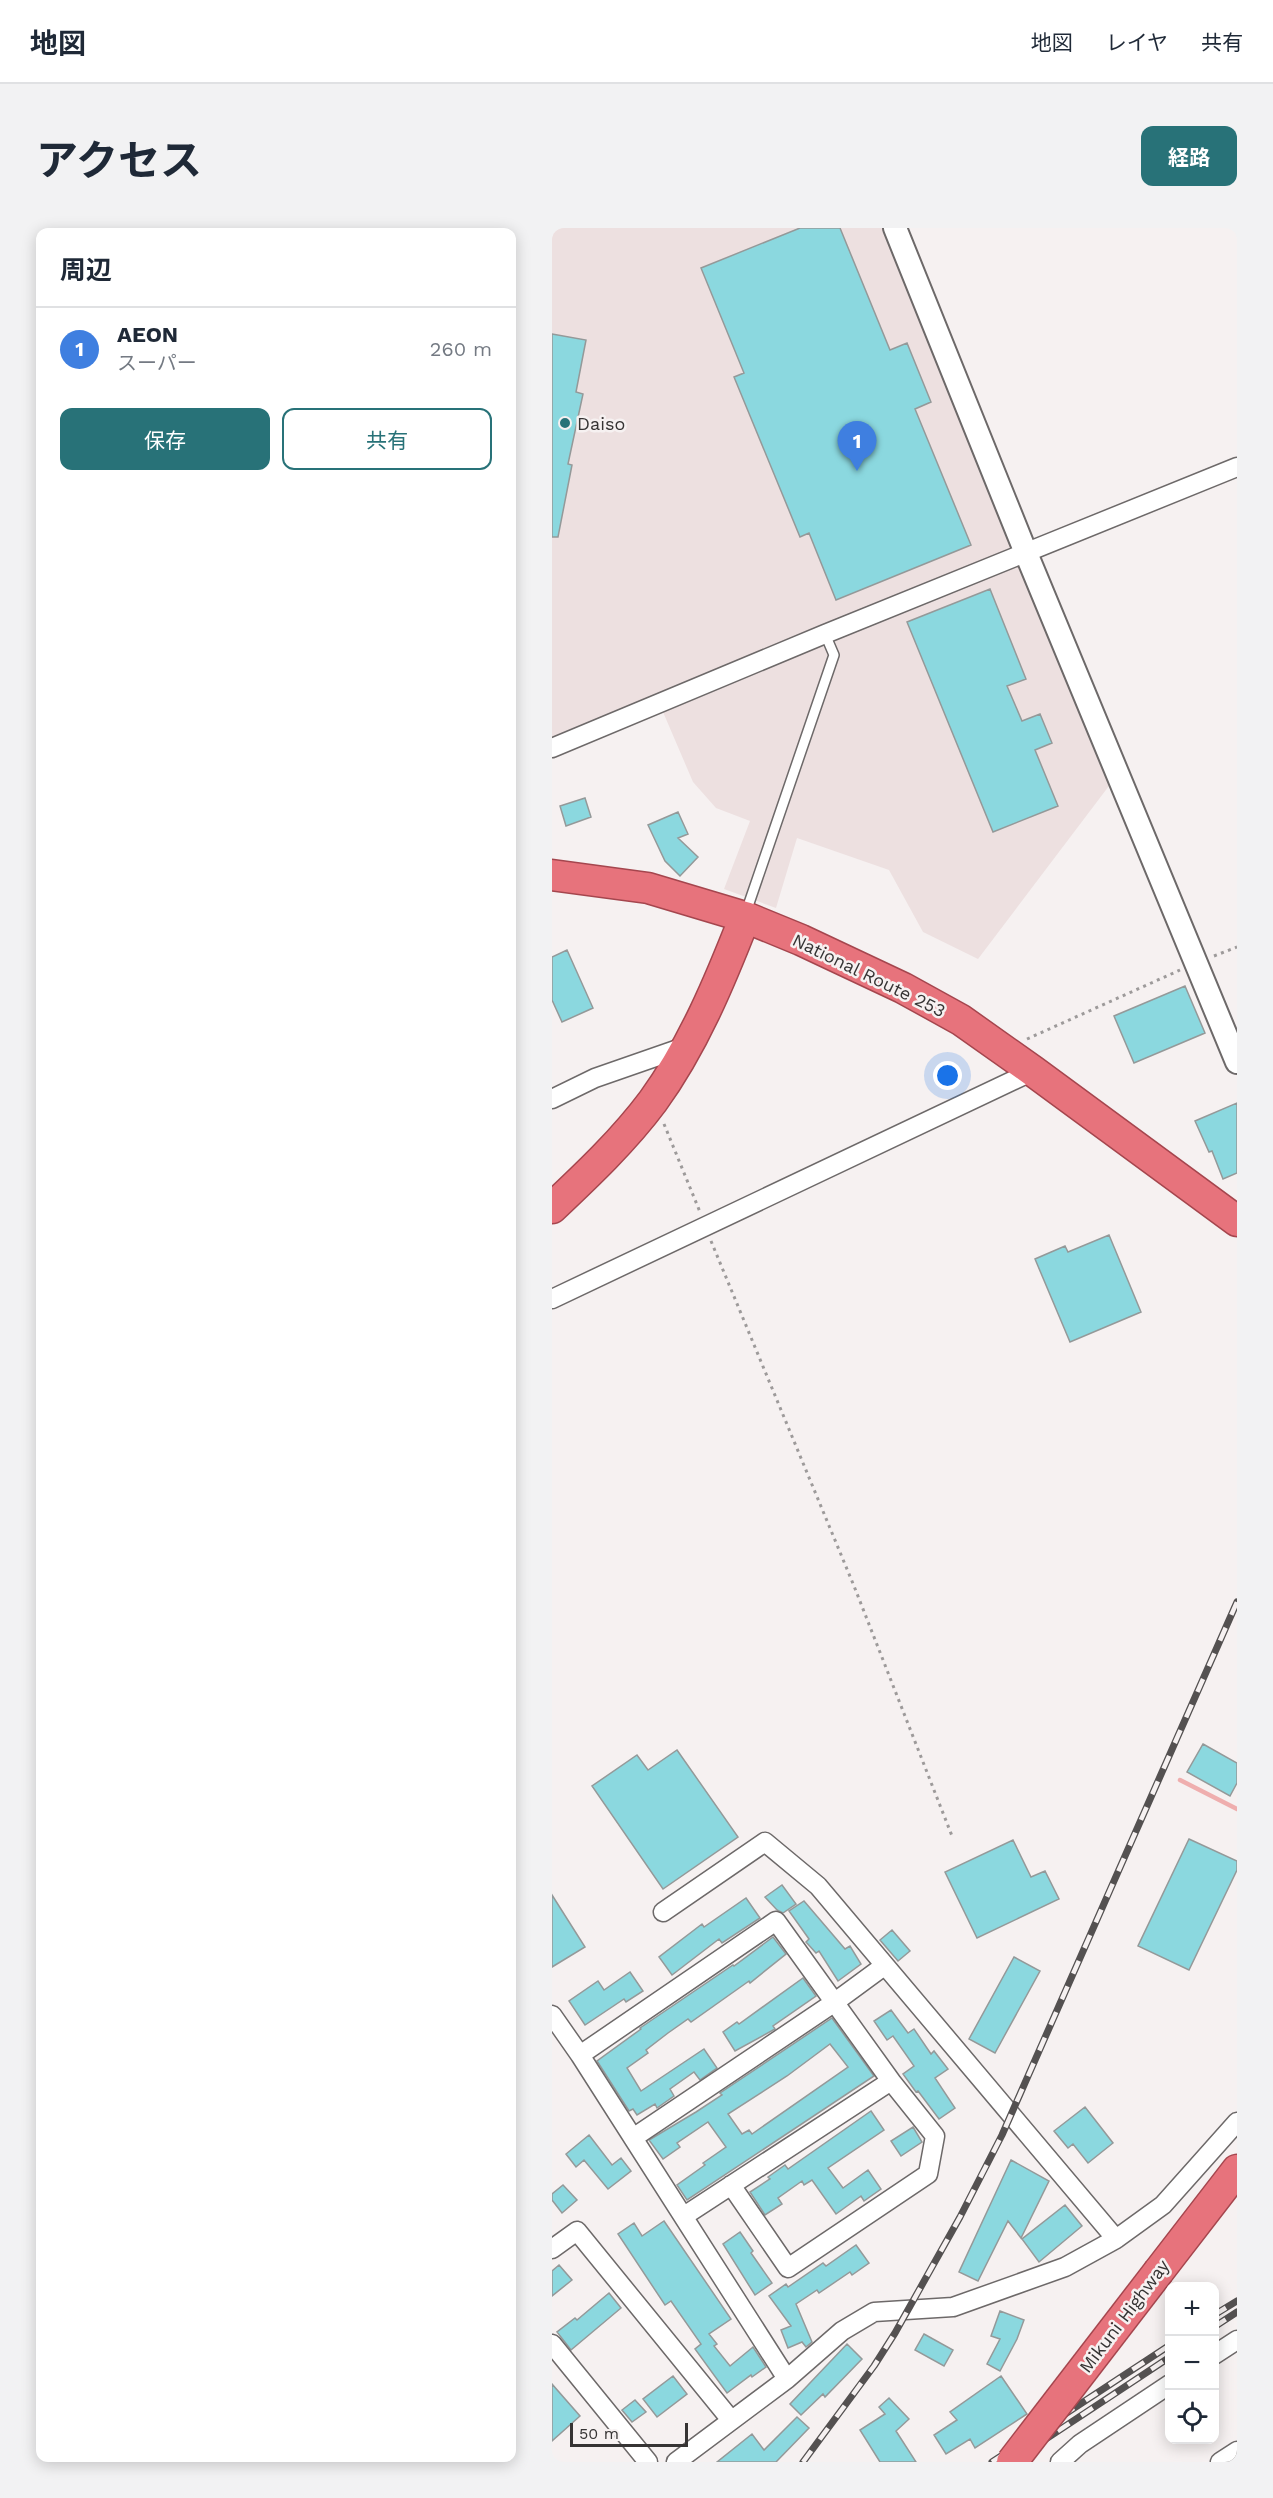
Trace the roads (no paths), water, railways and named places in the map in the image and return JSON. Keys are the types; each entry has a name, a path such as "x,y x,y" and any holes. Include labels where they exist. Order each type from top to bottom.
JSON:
{"highway":[{"name":"National Route 253","path":"552,875 648,888 745,917 801,940 903,988 961,1020 1237,1221"},
{"path":"552,1208 636,1122 654,1100 687,1046 719,981 745,917"},
{"name":"Mikuni Highway","path":"1012,2462 1237,2170"}],"street":[{"path":"895,228 1026,553 1237,1062"},
{"path":"552,748 825,634 1237,467"},
{"path":"552,1099 595,1078 687,1046"},
{"path":"552,1299 1033,1071"},
{"path":"663,1911 765,1842 818,1886 1116,2239"},
{"path":"580,2055 776,1922 891,2081 935,2136 928,2174 788,2268 731,2185"},
{"path":"633,2138 835,2002 884,1966"},
{"path":"552,2015 684,2216 787,2379"},
{"path":"684,2216 891,2081"},
{"path":"676,2462 787,2379 842,2331 874,2312 953,2307 1065,2267 1116,2239 1163,2205 1237,2122"},
{"path":"552,2249 577,2231 731,2420"},
{"path":"1219,2352 1237,2340"},
{"path":"552,2344 648,2462"},
{"path":"1060,2462 1080,2444 1165,2387"},
{"path":"1220,2462 1237,2451"}],"lane":[{"path":"745,917 834,655 825,634"}],"waterway":[{"path":"1180,1780 1237,1809"}],"railway":[{"path":"803,2462 874,2366 895,2333 960,2217 1002,2135 1237,1602"},
{"path":"1219,2312 1237,2301"},
{"path":"1219,2324 1237,2312"},
{"path":"992,2462 1165,2348"},
{"path":"1011,2462 1165,2360"}],"place":[{"name":"Daiso","path":"565,423"},
{"name":"AEON","path":"857,471"}]}
